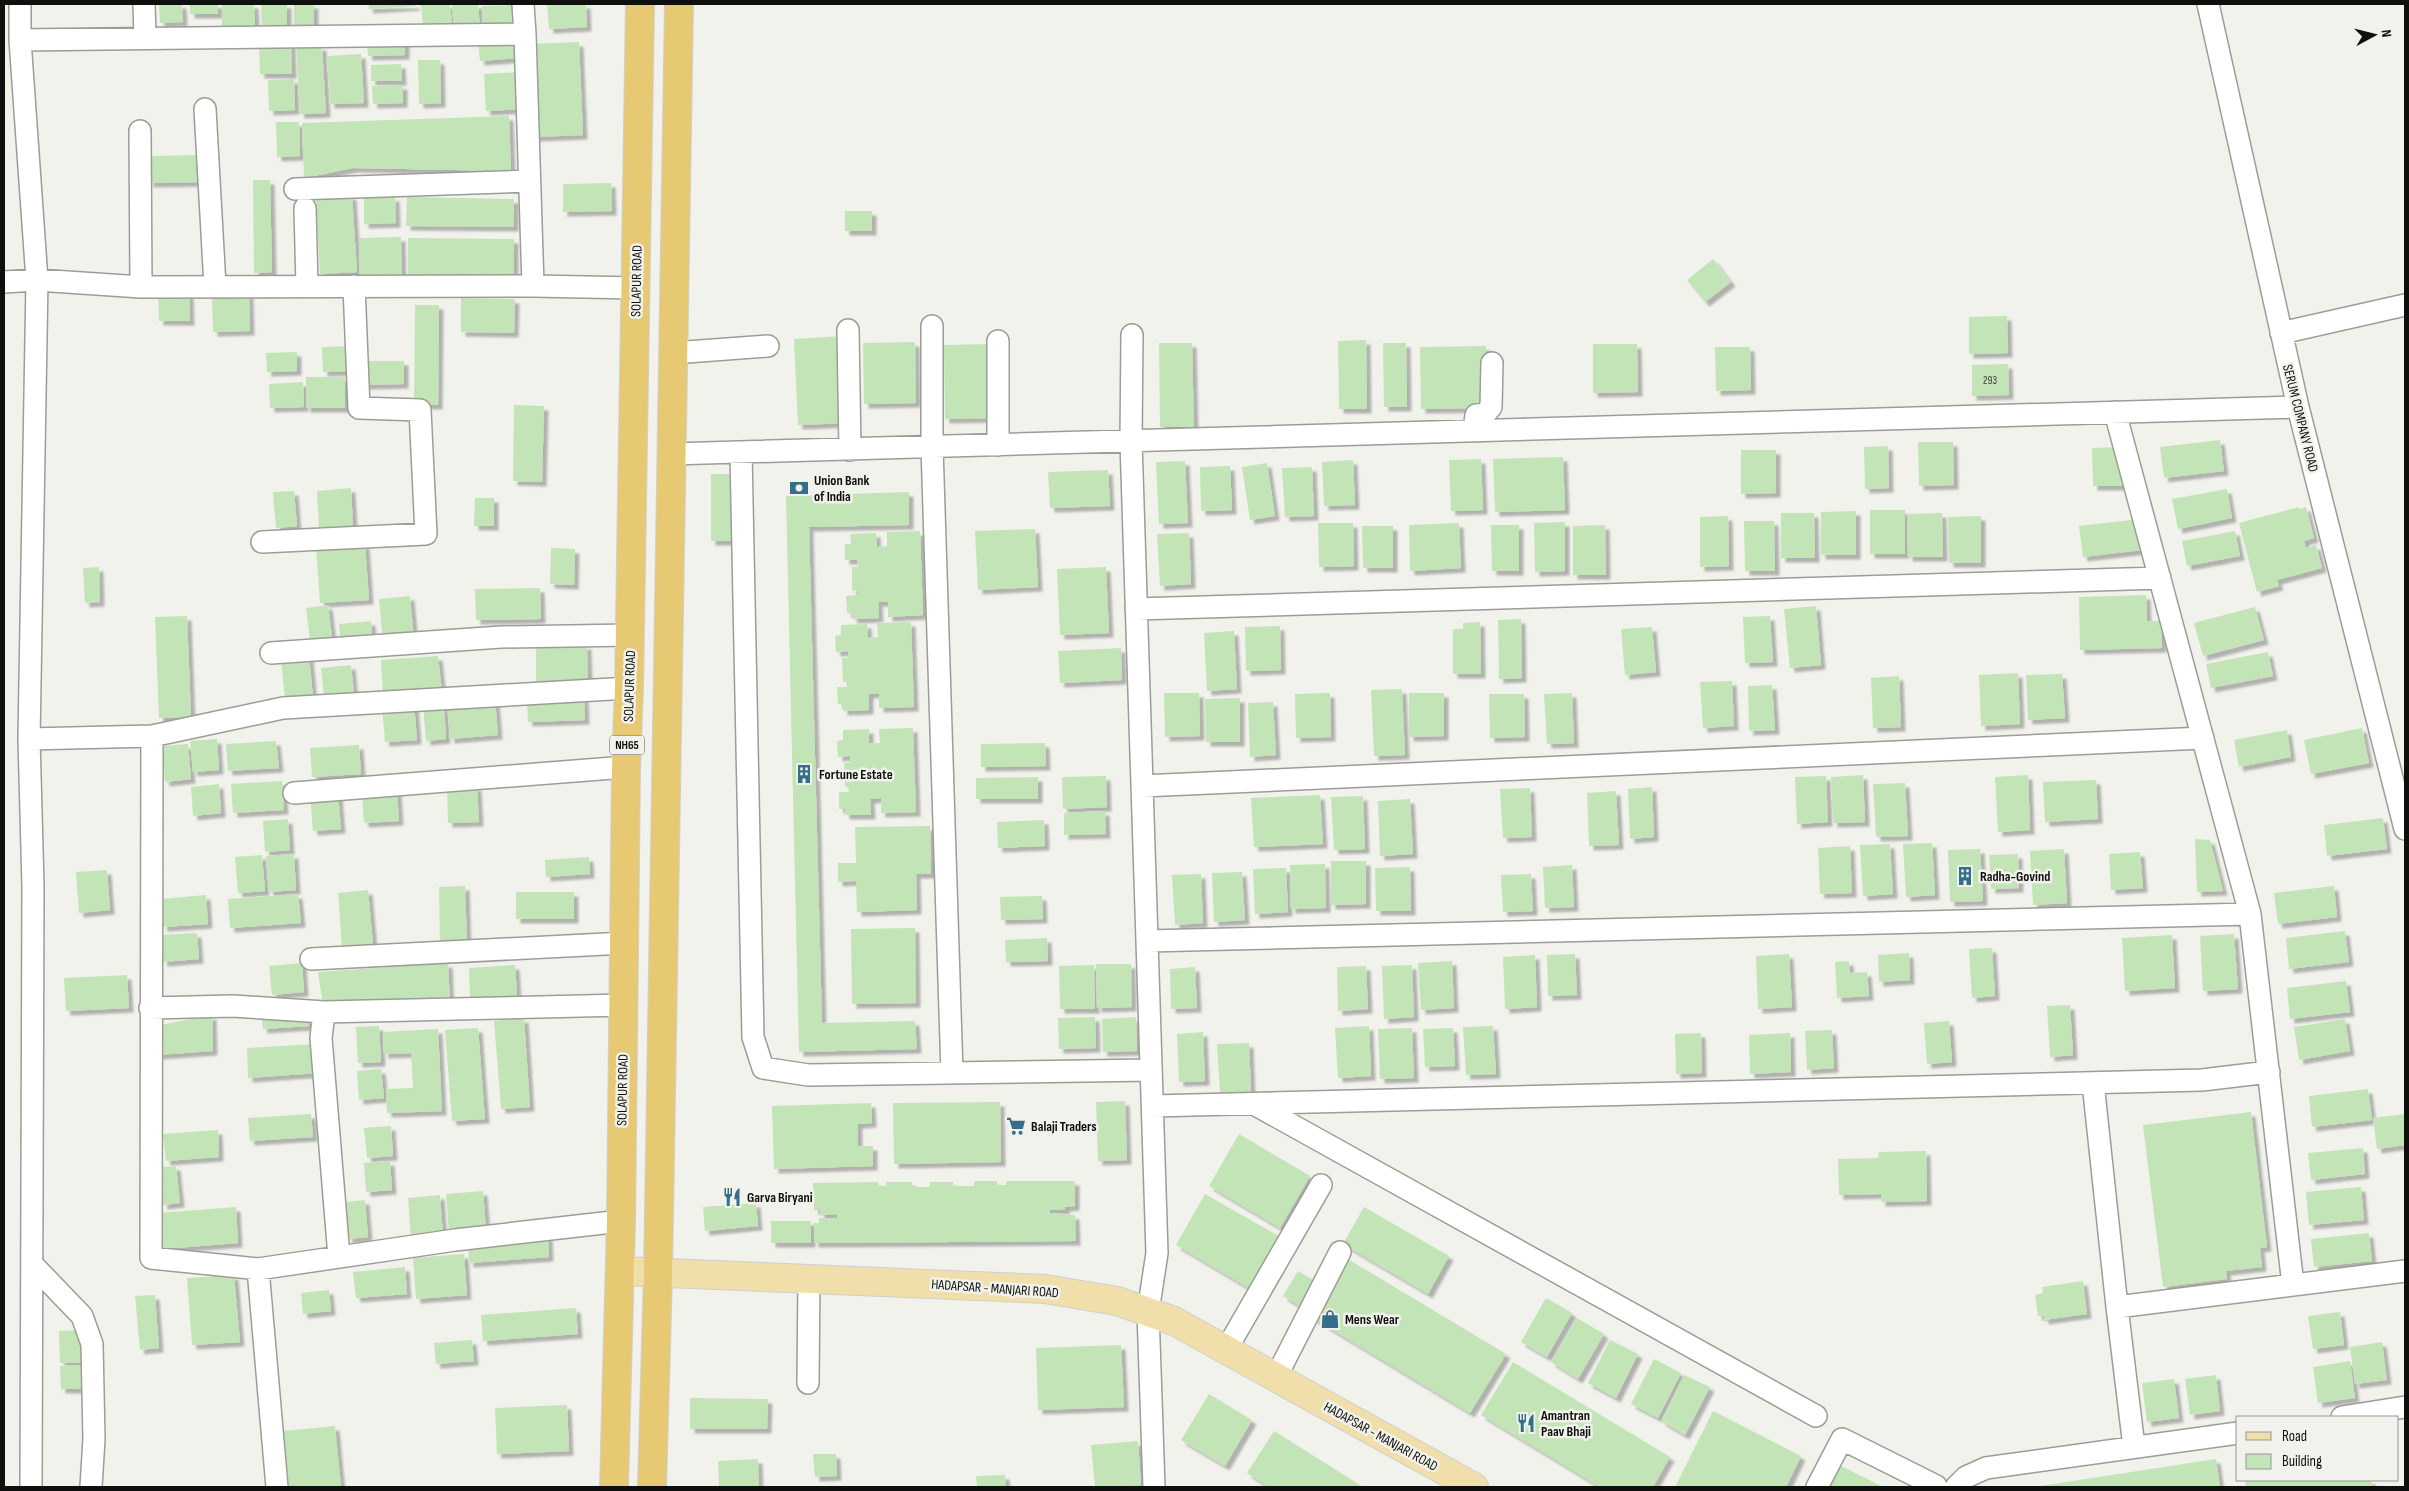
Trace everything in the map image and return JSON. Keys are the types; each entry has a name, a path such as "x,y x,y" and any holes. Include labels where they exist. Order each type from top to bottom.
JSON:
{"highway":[{"name":"SOLAPUR ROAD","path":"614,1487 620,1271 626,767 630,635 640,4"},
{"path":"652,1487 658,1274 679,4"}],"main road":[{"name":"HADAPSAR - MANJARI ROAD","path":"620,1271 1045,1289 1117,1301 1174,1321 1474,1487"}],"street":[{"path":"20,4 20,40 37,280 29,739 33,886 31,1487"},
{"path":"144,4 145,37"},
{"path":"522,4 525,34 533,286"},
{"name":"SERUM COMPANY ROAD","path":"2208,4 2298,407 2405,829"},
{"path":"20,40 145,37 525,34"},
{"path":"205,109 215,286"},
{"path":"140,132 141,287"},
{"path":"295,189 529,181"},
{"path":"305,208 307,286"},
{"path":"8,282 37,280 141,287 533,286 636,288"},
{"path":"262,542 426,534 420,410 359,408 354,286"},
{"path":"2282,333 2405,305"},
{"path":"932,326 932,447 952,1073"},
{"path":"848,330 850,450"},
{"path":"1132,335 1131,441 1157,1253 1148,1312 1154,1487"},
{"path":"998,341 998,445"},
{"path":"673,353 768,346"},
{"path":"1474,431 1476,415 1486,414 1491,407 1492,363"},
{"path":"671,454 2298,407"},
{"path":"2115,412 2250,914 2293,1285"},
{"path":"741,453 753,1037 763,1068 808,1075 1151,1070"},
{"path":"1136,609 2160,578"},
{"path":"271,653 501,637 630,635"},
{"path":"29,739 152,736 283,708 629,688"},
{"path":"152,736 151,1258 258,1269 455,1240 620,1221"},
{"path":"1142,786 2203,738"},
{"path":"294,793 626,767"},
{"path":"1147,941 2250,914"},
{"path":"311,959 625,942"},
{"path":"150,1008 233,1006 324,1012 624,1005"},
{"path":"324,1012 321,1038 339,1257"},
{"path":"1152,1106 2202,1080 2269,1072"},
{"path":"2093,1083 2116,1307 2134,1447"},
{"path":"1254,1104 1816,1416"},
{"path":"1226,1350 1321,1185"},
{"path":"1276,1377 1340,1252"},
{"path":"32,1264 82,1316 92,1344 94,1439 91,1487"},
{"path":"258,1269 277,1487"},
{"path":"2116,1307 2405,1271"},
{"path":"808,1383 809,1278"},
{"path":"2348,1416 2405,1407"},
{"path":"1817,1487 1842,1439 1946,1487 1986,1468 2236,1432"}],"building":[{"path":"159,4 182,4 183,22 160,23"},
{"path":"190,4 218,4 218,14 190,14"},
{"path":"222,4 254,4 255,26 222,26"},
{"path":"261,4 287,4 287,26 262,27"},
{"path":"294,4 314,4 314,27 294,27"},
{"path":"368,4 415,4 416,6 369,9"},
{"path":"421,4 450,4 452,25 423,27"},
{"path":"452,4 478,4 480,29 454,31"},
{"path":"547,4 586,4 587,27 549,29"},
{"path":"519,5 520,30 483,31 482,6"},
{"path":"520,36 521,58 480,61 478,38"},
{"path":"405,37 405,55 368,56 367,38"},
{"path":"259,42 291,42 292,74 260,74"},
{"path":"579,42 583,135 534,137 529,44"},
{"path":"322,46 326,113 300,114 296,47"},
{"path":"361,54 364,103 330,104 327,56"},
{"path":"418,60 440,60 441,103 419,104"},
{"path":"401,64 402,81 371,81 371,65"},
{"path":"519,72 521,109 486,111 484,74"},
{"path":"294,79 295,110 269,111 268,80"},
{"path":"403,85 403,103 373,104 372,86"},
{"path":"509,116 511,171 353,168 304,178 302,123"},
{"path":"276,122 299,122 300,156 277,157"},
{"path":"202,155 202,182 149,183 148,156"},
{"path":"253,180 270,180 272,272 254,273"},
{"path":"611,183 612,211 563,212 563,184"},
{"path":"352,195 357,272 320,274 316,197"},
{"path":"395,197 396,223 364,224 364,198"},
{"path":"407,197 514,199 514,227 406,226"},
{"path":"845,211 872,211 872,231 845,231"},
{"path":"401,237 402,282 359,283 359,238"},
{"path":"408,238 514,239 514,278 408,277"},
{"path":"1713,259 1731,282 1705,302 1687,280"},
{"path":"189,293 190,321 159,321 158,294"},
{"path":"249,293 250,331 213,332 212,294"},
{"path":"461,298 515,299 514,333 461,332"},
{"path":"415,305 439,305 438,405 414,405"},
{"path":"2007,316 2008,353 1969,354 1969,317"},
{"path":"842,336 846,423 798,425 794,339"},
{"path":"1366,340 1367,409 1339,409 1338,341"},
{"path":"915,342 916,403 864,404 863,343"},
{"path":"1159,343 1192,343 1194,427 1160,427"},
{"path":"1383,343 1406,343 1407,407 1384,407"},
{"path":"993,344 994,418 945,419 944,345"},
{"path":"1593,344 1637,344 1638,392 1593,393"},
{"path":"352,346 353,371 323,372 322,347"},
{"path":"1486,346 1486,408 1421,409 1420,347"},
{"path":"1715,347 1750,347 1751,390 1716,391"},
{"path":"297,352 297,371 267,372 266,353"},
{"path":"363,361 404,361 404,384 363,385"},
{"path":"2008,364 2009,395 1972,396 1972,365"},
{"path":"306,377 345,377 345,408 306,408"},
{"path":"303,382 304,407 270,408 269,384"},
{"path":"514,405 544,406 542,482 513,481"},
{"path":"2220,440 2224,471 2164,478 2160,447"},
{"path":"1918,442 1953,442 1954,485 1919,486"},
{"path":"1888,446 1889,488 1865,489 1864,447"},
{"path":"2121,447 2122,486 2093,486 2092,448"},
{"path":"1741,450 1776,450 1776,493 1741,494"},
{"path":"1563,457 1565,510 1495,512 1493,459"},
{"path":"1481,459 1483,510 1451,511 1449,460"},
{"path":"1353,460 1355,505 1324,506 1322,462"},
{"path":"1185,461 1188,523 1159,524 1156,462"},
{"path":"1267,463 1275,516 1250,520 1242,467"},
{"path":"1230,466 1232,510 1201,511 1200,467"},
{"path":"1312,467 1314,516 1285,517 1282,468"},
{"path":"1108,470 1110,506 1050,508 1048,472"},
{"path":"711,474 732,474 731,541 711,541"},
{"path":"351,488 353,526 319,528 317,491"},
{"path":"2227,489 2232,518 2178,529 2172,499"},
{"path":"294,491 297,526 276,528 273,492"},
{"name":"Fortune Estate","path":"909,492 909,525 809,527 822,1023 915,1021 917,1049 799,1052 786,496"},
{"path":"475,498 494,498 494,526 474,526"},
{"path":"2299,507 2299,509 2306,507 2314,538 2304,541 2306,548 2316,545 2322,568 2277,580 2279,586 2257,592 2239,523"},
{"path":"1870,510 1905,510 1905,554 1870,554"},
{"path":"1856,511 1856,555 1821,555 1821,512"},
{"path":"1781,513 1814,513 1815,558 1781,558"},
{"path":"1942,513 1943,557 1908,557 1907,514"},
{"path":"1728,516 1729,566 1700,567 1700,517"},
{"path":"1981,516 1981,563 1949,563 1948,517"},
{"path":"2139,519 2142,550 2083,557 2079,526"},
{"path":"1744,521 1774,521 1775,571 1745,571"},
{"path":"1565,522 1565,571 1535,572 1534,523"},
{"path":"1318,523 1353,523 1354,566 1319,567"},
{"path":"1459,523 1461,568 1410,571 1409,525"},
{"path":"1491,525 1519,525 1519,571 1492,571"},
{"path":"1605,525 1606,575 1573,575 1573,526"},
{"path":"1362,526 1393,526 1393,568 1363,568"},
{"path":"1035,529 1038,587 978,590 975,531"},
{"path":"920,531 923,615 888,617 888,602 878,602 879,618 853,619 852,613 847,613 846,596 858,595 858,590 852,591 852,567 858,567 857,560 845,560 845,544 851,544 850,534 876,533 877,547 887,546 887,532"},
{"path":"2235,531 2240,556 2187,566 2182,541"},
{"path":"1189,533 1191,584 1160,586 1157,534"},
{"path":"365,544 369,600 320,603 316,547"},
{"path":"551,548 575,549 574,585 550,584"},
{"path":"99,567 100,602 85,603 83,568"},
{"path":"1106,567 1109,633 1060,635 1057,569"},
{"path":"540,588 541,619 476,620 475,589"},
{"path":"2146,595 2147,621 2161,621 2162,648 2080,650 2079,597"},
{"path":"410,596 414,639 383,641 379,599"},
{"path":"328,605 333,645 311,648 306,608"},
{"path":"1816,606 1821,665 1790,668 1784,609"},
{"path":"2255,607 2264,640 2203,656 2194,623"},
{"path":"187,616 191,717 159,718 155,617"},
{"path":"1770,616 1773,662 1745,663 1743,617"},
{"path":"1521,619 1522,678 1499,679 1498,620"},
{"path":"371,621 372,634 340,637 339,624"},
{"path":"911,622 914,707 879,708 879,693 869,694 869,710 843,711 843,704 838,704 837,687 848,687 848,682 843,682 842,658 848,658 848,651 836,652 835,636 841,635 841,625 867,624 868,638 878,637 877,623"},
{"path":"1480,622 1481,674 1453,674 1453,629 1463,629 1463,623"},
{"path":"1280,626 1281,670 1246,671 1245,627"},
{"path":"1652,627 1656,672 1625,675 1621,629"},
{"path":"1234,631 1237,689 1207,691 1204,633"},
{"path":"587,645 588,680 536,681 536,647"},
{"path":"1121,648 1122,680 1060,683 1058,651"},
{"path":"2268,652 2273,676 2211,688 2206,664"},
{"path":"309,656 313,697 285,700 281,659"},
{"path":"438,656 442,692 383,695 381,660"},
{"path":"351,665 354,694 324,697 321,668"},
{"path":"2018,673 2020,724 1981,726 1979,675"},
{"path":"2062,674 2065,718 2028,720 2026,675"},
{"path":"1899,676 1901,727 1873,728 1871,678"},
{"path":"1732,681 1734,726 1703,728 1700,682"},
{"path":"1772,685 1775,730 1749,731 1748,686"},
{"path":"1402,689 1405,755 1374,756 1371,690"},
{"path":"1164,693 1199,693 1200,736 1165,737"},
{"path":"1330,693 1331,737 1296,738 1295,694"},
{"path":"1409,693 1444,693 1444,736 1409,737"},
{"path":"1572,693 1574,743 1547,744 1544,694"},
{"path":"1489,694 1524,694 1525,737 1490,738"},
{"path":"584,696 585,720 528,722 527,698"},
{"path":"1240,698 1240,742 1206,742 1205,699"},
{"path":"495,699 498,735 450,739 447,703"},
{"path":"1273,702 1276,755 1250,757 1248,703"},
{"path":"414,703 417,740 385,742 382,705"},
{"path":"444,703 446,739 426,741 423,705"},
{"path":"913,728 916,812 881,813 881,798 870,799 871,815 845,815 845,809 839,809 839,792 850,792 850,787 845,787 844,763 850,763 850,756 838,757 837,741 843,740 843,730 869,729 869,743 880,743 879,729"},
{"path":"2362,728 2369,763 2311,774 2304,740"},
{"path":"2287,730 2291,757 2239,767 2234,740"},
{"path":"217,739 219,770 193,772 190,741"},
{"path":"276,741 279,768 228,771 226,744"},
{"path":"1045,743 1046,766 981,767 981,744"},
{"path":"188,744 191,779 165,782 162,746"},
{"path":"359,745 361,774 312,777 310,748"},
{"path":"1863,775 1865,822 1833,823 1831,777"},
{"path":"2028,775 2030,830 1998,832 1995,777"},
{"path":"1106,776 1107,807 1063,809 1062,777"},
{"path":"1826,776 1828,822 1797,824 1795,777"},
{"path":"1038,777 1038,799 976,799 976,778"},
{"path":"2096,780 2098,819 2045,822 2043,782"},
{"path":"282,781 284,810 233,813 231,784"},
{"path":"1905,783 1908,836 1876,837 1873,784"},
{"path":"219,784 221,813 193,816 191,787"},
{"path":"477,786 479,822 448,823 447,788"},
{"path":"1652,787 1654,837 1630,839 1628,789"},
{"path":"1530,788 1532,837 1503,838 1500,789"},
{"path":"397,791 399,821 364,823 362,793"},
{"path":"1616,791 1619,845 1589,846 1587,793"},
{"path":"338,793 341,829 313,831 310,795"},
{"path":"1320,795 1323,844 1254,847 1251,798"},
{"path":"1363,796 1365,849 1334,850 1331,797"},
{"path":"1410,799 1413,854 1380,856 1378,801"},
{"path":"1105,811 1106,834 1064,835 1064,813"},
{"path":"2383,818 2387,849 2327,856 2324,825"},
{"path":"288,819 290,850 265,852 263,821"},
{"path":"1044,820 1045,846 998,848 997,822"},
{"path":"930,826 931,874 916,874 917,910 857,912 856,881 838,882 838,863 856,863 855,827"},
{"path":"2195,839 2210,840 2223,891 2197,892"},
{"path":"1932,843 1935,895 1906,897 1903,844"},
{"path":"1890,844 1893,894 1863,896 1860,845"},
{"path":"1850,846 1852,893 1820,894 1818,848"},
{"name":"Radha-Govind","path":"1980,849 1983,901 1950,902 1948,850"},
{"path":"2064,849 2067,903 2033,905 2030,851"},
{"path":"2140,852 2143,888 2111,890 2109,854"},
{"path":"294,854 296,890 269,892 266,856"},
{"path":"2018,854 2019,888 1991,889 1989,855"},
{"path":"262,855 265,891 238,893 235,857"},
{"path":"589,857 590,874 546,877 545,860"},
{"path":"1331,861 1366,861 1366,904 1331,905"},
{"path":"1325,864 1326,908 1291,909 1290,865"},
{"path":"1572,865 1574,907 1545,908 1543,867"},
{"path":"1410,867 1411,911 1376,911 1375,868"},
{"path":"1286,868 1288,912 1255,914 1253,869"},
{"path":"107,870 110,910 79,913 76,872"},
{"path":"1242,872 1245,920 1214,922 1212,873"},
{"path":"1201,874 1203,923 1175,925 1172,875"},
{"path":"1531,874 1533,911 1503,912 1501,875"},
{"path":"465,886 467,944 440,945 439,887"},
{"path":"2334,886 2337,917 2278,924 2274,893"},
{"path":"368,890 373,944 342,947 338,893"},
{"path":"516,892 574,892 574,919 516,919"},
{"path":"298,894 301,923 230,928 228,899"},
{"path":"206,895 208,924 163,927 161,899"},
{"path":"1042,896 1043,919 1001,920 1000,897"},
{"path":"915,928 916,1003 852,1004 851,929"},
{"path":"2345,931 2349,962 2289,969 2286,938"},
{"path":"197,933 199,959 163,962 160,935"},
{"path":"2234,934 2238,989 2203,991 2200,936"},
{"path":"2172,935 2175,988 2125,991 2122,938"},
{"path":"1047,938 1048,961 1006,962 1005,940"},
{"path":"1992,948 1995,996 1972,998 1969,949"},
{"path":"1909,953 1910,980 1879,982 1878,955"},
{"path":"1575,954 1577,995 1548,996 1547,955"},
{"path":"1789,954 1792,1007 1758,1009 1756,956"},
{"path":"1535,955 1537,1007 1505,1009 1503,957"},
{"path":"1452,961 1454,1008 1421,1010 1418,963"},
{"path":"1849,961 1850,973 1867,972 1869,996 1837,998 1835,962"},
{"path":"302,963 304,992 272,995 269,966"},
{"path":"448,963 450,1004 324,1012 318,972"},
{"path":"1096,964 1131,964 1132,1007 1097,1008"},
{"path":"515,965 517,995 470,998 469,968"},
{"path":"1094,965 1095,1009 1060,1009 1059,966"},
{"path":"1412,965 1414,1017 1384,1019 1382,966"},
{"path":"1366,966 1368,1009 1338,1011 1337,967"},
{"path":"1195,967 1197,1008 1171,1009 1170,969"},
{"path":"127,975 129,1008 66,1011 64,978"},
{"path":"2346,981 2350,1012 2290,1019 2287,988"},
{"path":"2070,1005 2073,1055 2050,1057 2047,1006"},
{"path":"307,1007 309,1026 263,1029 261,1011"},
{"path":"212,1015 213,1051 157,1055 155,1026"},
{"path":"1095,1017 1096,1048 1059,1049 1058,1018"},
{"path":"1136,1017 1137,1051 1103,1052 1102,1019"},
{"path":"524,1018 530,1107 501,1109 494,1021"},
{"path":"2345,1019 2350,1051 2299,1060 2294,1027"},
{"path":"1949,1021 1952,1062 1927,1064 1924,1023"},
{"path":"379,1026 381,1062 358,1063 356,1027"},
{"path":"1369,1026 1371,1076 1338,1078 1335,1028"},
{"path":"1493,1026 1496,1074 1466,1075 1463,1027"},
{"path":"478,1028 485,1119 452,1121 445,1030"},
{"path":"1412,1028 1414,1078 1380,1079 1378,1029"},
{"path":"1453,1028 1455,1066 1425,1067 1423,1029"},
{"path":"438,1029 442,1111 387,1113 386,1089 413,1088 411,1053 384,1054 383,1032"},
{"path":"1832,1030 1834,1068 1807,1070 1805,1031"},
{"path":"1203,1032 1205,1081 1179,1082 1177,1034"},
{"path":"1701,1033 1702,1073 1676,1074 1675,1034"},
{"path":"1790,1033 1791,1072 1750,1074 1749,1035"},
{"path":"1249,1043 1251,1092 1220,1093 1217,1044"},
{"path":"316,1044 318,1073 248,1078 247,1048"},
{"path":"381,1069 384,1098 359,1100 357,1071"},
{"path":"2368,1089 2372,1120 2312,1127 2309,1096"},
{"path":"1125,1101 1127,1160 1098,1161 1096,1102"},
{"path":"1000,1102 1001,1162 894,1164 893,1103"},
{"path":"871,1103 872,1123 858,1124 858,1146 873,1146 873,1166 774,1169 772,1106"},
{"path":"2251,1112 2267,1247 2260,1248 2262,1267 2226,1271 2227,1279 2163,1287 2143,1125"},
{"path":"311,1114 313,1137 250,1141 248,1118"},
{"path":"2405,1114 2405,1145 2377,1149 2373,1118"},
{"path":"391,1126 393,1156 367,1158 364,1128"},
{"path":"218,1130 219,1157 166,1161 163,1134"},
{"path":"1239,1134 1310,1176 1280,1228 1209,1186"},
{"path":"2363,1148 2365,1174 2311,1180 2308,1153"},
{"path":"1926,1151 1927,1201 1881,1202 1881,1194 1839,1195 1838,1159 1878,1158 1879,1152"},
{"path":"390,1161 392,1190 366,1192 364,1163"},
{"path":"176,1166 180,1203 163,1205 160,1167"},
{"path":"974,1181 997,1181 997,1185 1006,1185 1006,1181 1075,1181 1075,1206 1065,1207 1065,1210 1050,1210 1050,1213 1075,1215 1076,1241 814,1243 814,1223 819,1223 819,1218 837,1218 837,1214 820,1215 820,1210 814,1210 813,1183 878,1182 879,1186 886,1186 886,1182 912,1182 912,1187 930,1187 930,1182 953,1182 953,1186 974,1186"},
{"path":"2361,1187 2364,1220 2309,1225 2306,1192"},
{"path":"483,1191 486,1230 449,1233 446,1194"},
{"path":"1205,1194 1282,1238 1252,1290 1176,1245"},
{"path":"440,1195 443,1236 411,1238 408,1198"},
{"path":"365,1200 368,1237 348,1239 345,1202"},
{"path":"756,1203 758,1226 705,1231 703,1207"},
{"path":"236,1207 238,1243 163,1249 160,1213"},
{"path":"1364,1207 1449,1256 1428,1294 1343,1244"},
{"path":"771,1221 811,1221 811,1243 771,1243"},
{"path":"2369,1233 2372,1261 2314,1267 2311,1239"},
{"path":"548,1235 549,1257 469,1263 468,1241"},
{"path":"464,1254 467,1295 416,1299 413,1258"},
{"path":"1346,1258 1506,1354 1470,1413 1311,1317"},
{"path":"405,1267 407,1294 356,1298 353,1272"},
{"path":"1298,1271 1315,1281 1300,1306 1283,1296"},
{"path":"234,1275 240,1342 192,1345 187,1278"},
{"path":"2083,1281 2087,1314 2044,1320 2044,1316 2038,1316 2035,1295 2043,1293 2042,1287"},
{"path":"329,1290 331,1311 303,1314 301,1293"},
{"path":"155,1295 159,1348 140,1350 135,1296"},
{"path":"1546,1298 1572,1313 1547,1357 1521,1342"},
{"path":"576,1308 578,1334 483,1341 481,1315"},
{"path":"2340,1312 2344,1345 2313,1349 2308,1316"},
{"path":"1577,1318 1604,1334 1578,1379 1551,1362"},
{"path":"84,1330 85,1362 60,1363 59,1331"},
{"path":"472,1340 474,1361 436,1364 434,1343"},
{"path":"1610,1340 1638,1354 1616,1398 1588,1383"},
{"path":"2382,1342 2387,1380 2355,1384 2350,1347"},
{"path":"1121,1345 1124,1407 1038,1410 1036,1348"},
{"path":"1654,1359 1681,1373 1658,1418 1631,1404"},
{"path":"2350,1361 2355,1398 2318,1403 2313,1367"},
{"path":"1513,1362 1670,1457 1653,1487 1600,1487 1481,1415"},
{"path":"86,1365 87,1389 61,1389 60,1366"},
{"path":"1684,1375 1710,1387 1685,1435 1661,1421"},
{"path":"2216,1375 2220,1411 2190,1415 2185,1379"},
{"path":"2174,1379 2179,1418 2147,1422 2142,1383"},
{"path":"1209,1394 1252,1420 1225,1466 1181,1440"},
{"path":"690,1398 768,1399 767,1429 690,1429"},
{"path":"567,1405 569,1451 497,1454 495,1408"},
{"path":"1713,1411 1801,1456 1786,1487 1675,1487"},
{"path":"335,1426 341,1487 289,1487 283,1431"},
{"path":"1274,1431 1363,1487 1269,1487 1247,1473"},
{"path":"1138,1441 1141,1485 1095,1487 1091,1445"},
{"path":"813,1454 836,1454 837,1476 815,1477"},
{"path":"758,1459 759,1487 719,1487 718,1461"},
{"path":"2216,1459 2220,1487 2040,1487 2040,1486"},
{"path":"1839,1465 1883,1487 1827,1487"},
{"path":"1005,1475 1006,1487 977,1487 976,1476"},
{"path":"2245,1481 2371,1481 2372,1486 2246,1487"}],"place":[{"name":"Union Bank of India","path":"799,488"},
{"name":"Fortune Estate","path":"804,774"},
{"name":"Radha-Govind","path":"1965,876"},
{"name":"Balaji Traders","path":"1016,1126"},
{"name":"Garva Biryani","path":"732,1197"},
{"name":"Mens Wear","path":"1330,1319"},
{"name":"Amantran Paav Bhaji","path":"1526,1423"}]}
